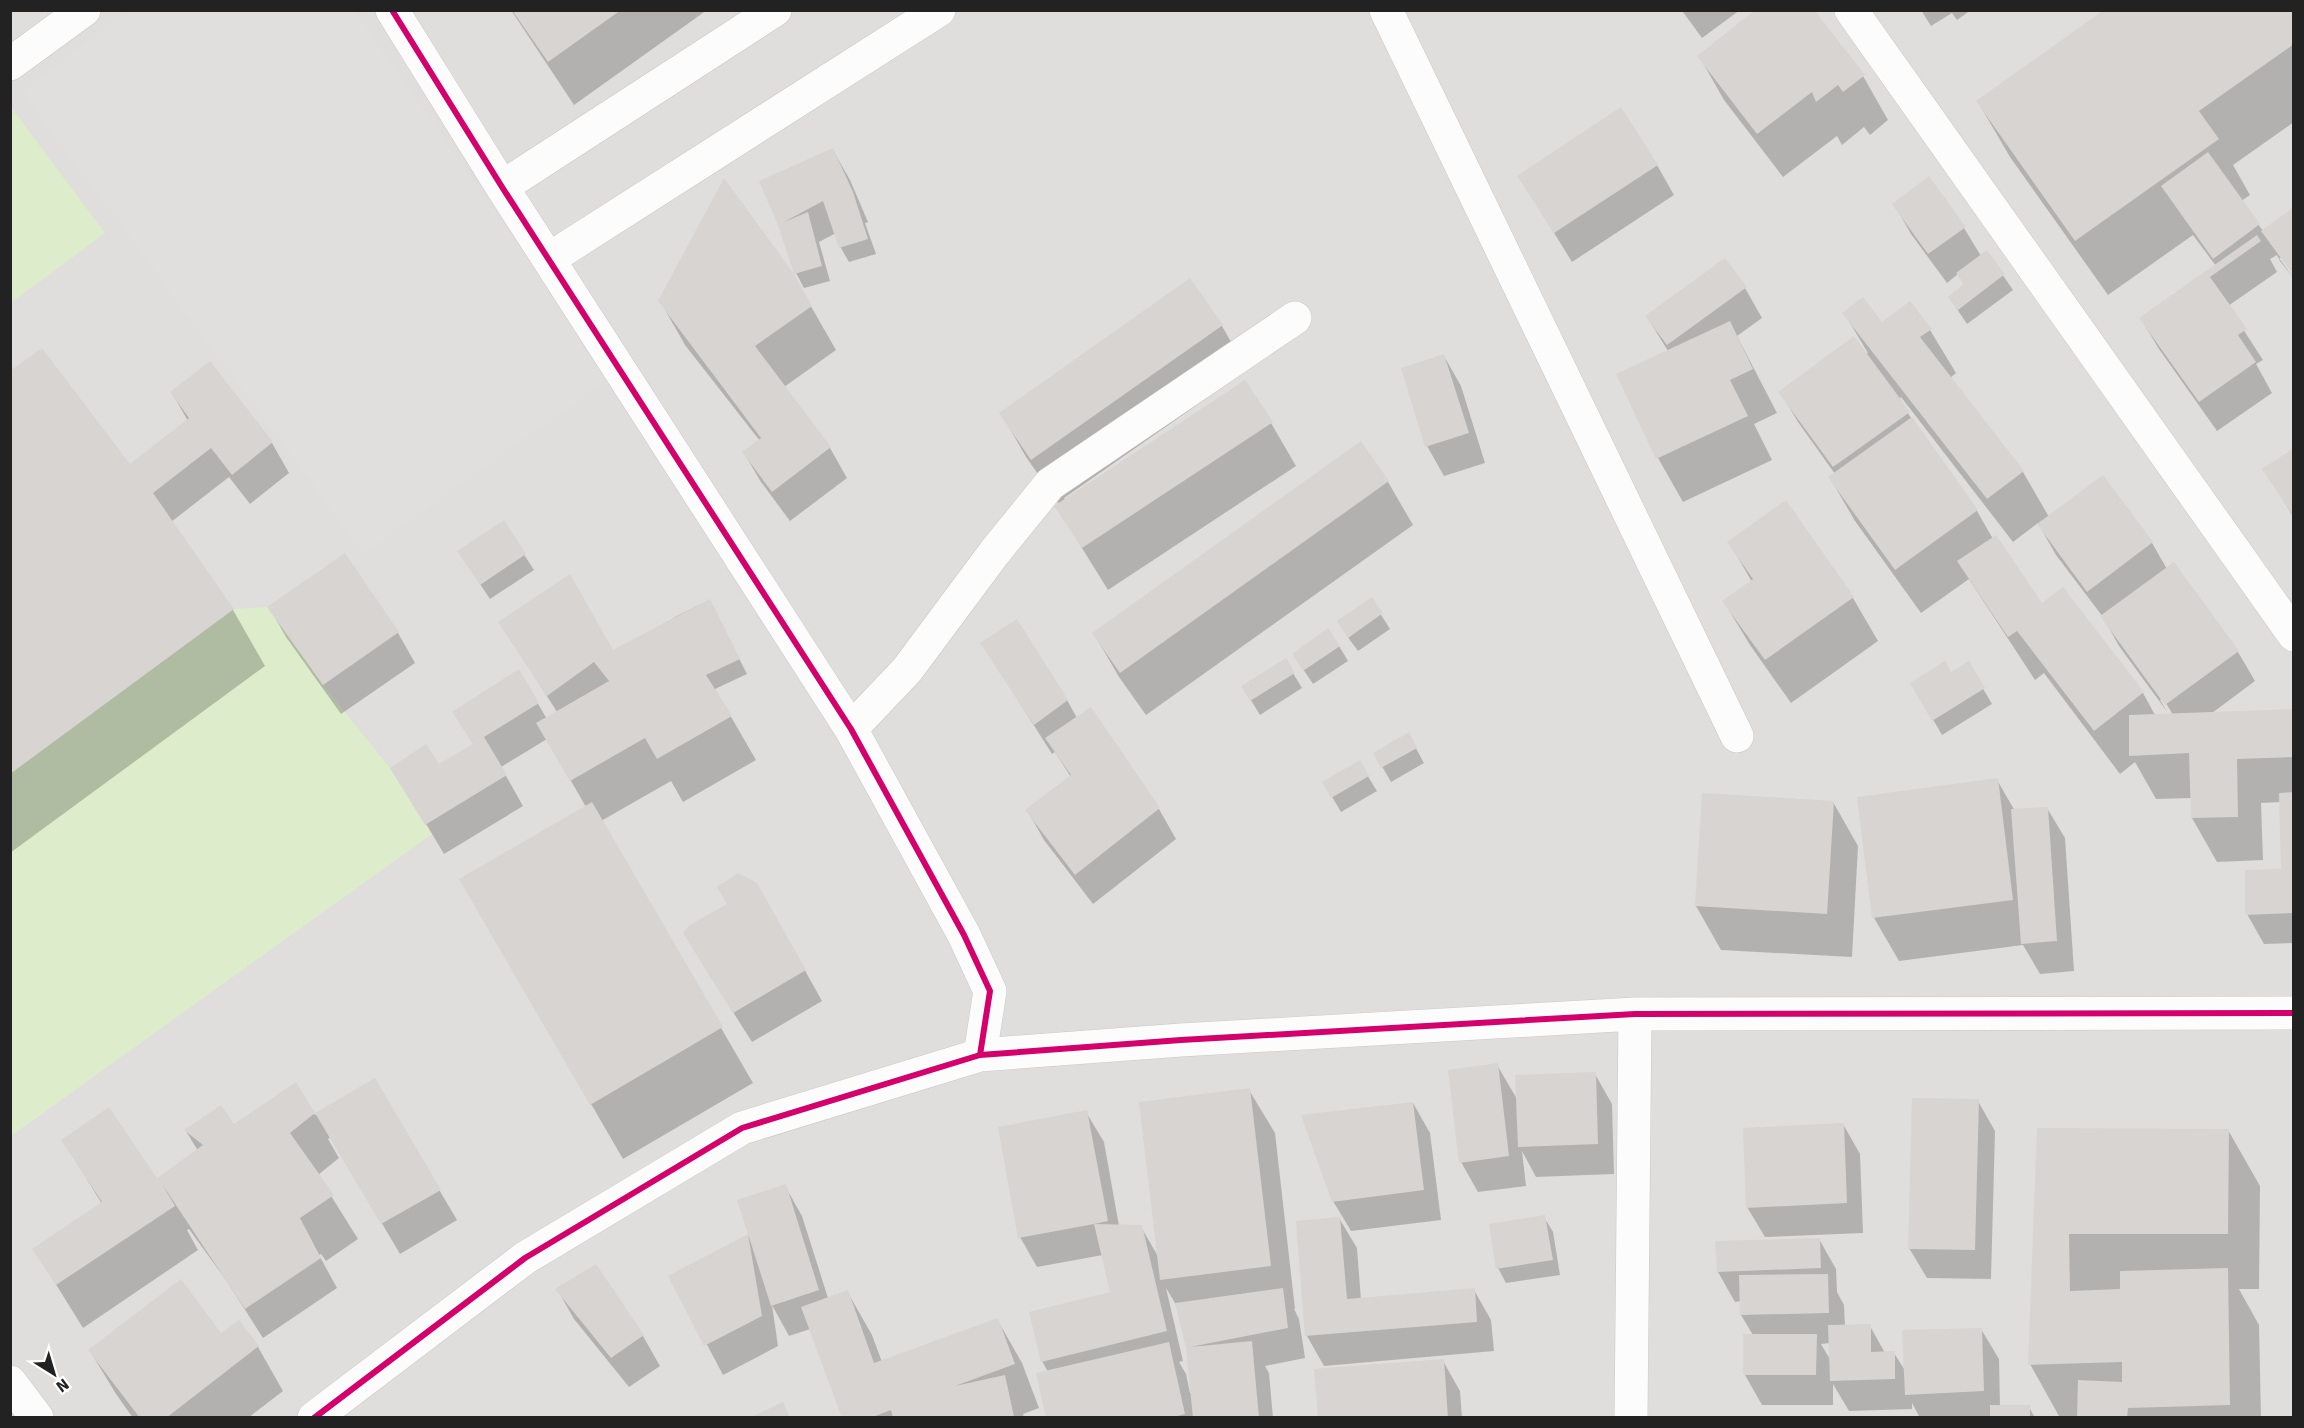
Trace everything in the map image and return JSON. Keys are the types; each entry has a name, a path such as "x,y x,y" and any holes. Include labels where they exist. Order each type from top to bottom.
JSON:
{"street":[{"path":"10,64 84,10"},
{"path":"392,10 502,188 851,729 964,935 990,992 980,1055"},
{"path":"502,188 775,10"},
{"path":"549,260 939,10"},
{"path":"1386,10 1737,735"},
{"path":"1851,10 2294,636"},
{"path":"851,729 907,670 994,553 1050,484 1295,318"},
{"path":"314,1418 525,1258 742,1128 980,1055 1181,1040 1635,1014 2294,1013"},
{"path":"1631,1418 1635,1014"},
{"path":"10,1382 37,1418"}],"shaded area":[{"path":"11,11 2293,11 2293,1417 11,1417"},
{"path":"127,11 353,11 613,376 364,553 23,92"}],"green space":[{"path":"10,106 105,233 11,303 10,303"},
{"path":"267,607 323,685 390,768 432,834 11,1136 10,770 234,609"}],"building":[{"path":"512,10 621,10 548,62"},
{"path":"1755,10 1814,10 1865,75 1843,92 1838,85 1816,102 1812,92 1757,134 1697,56"},
{"path":"2104,10 2294,10 2294,44 2199,111 2219,139 2075,241 1976,101"},
{"path":"1621,107 1658,165 1554,233 1517,176"},
{"path":"833,148 853,192 868,239 839,248 823,201 784,222 808,212 822,266 794,274 778,225 759,181"},
{"path":"2208,152 2260,224 2213,259 2161,186"},
{"path":"1929,176 1966,227 1928,254 1892,204"},
{"path":"724,178 794,274 812,306 755,346 831,447 772,492 742,452 761,438 658,301"},
{"path":"2294,207 2294,276 2261,231"},
{"path":"2257,235 2261,241 2210,277 2247,329 2238,335 2256,362 2199,402 2139,318"},
{"path":"1987,250 2005,274 1958,310 1948,297 1964,284 1956,273"},
{"path":"1725,258 1747,287 1667,345 1645,316"},
{"path":"1190,278 1223,325 1031,460 999,413"},
{"path":"1863,297 1882,322 1910,301 1932,329 1920,337 2024,471 1987,499 1842,313"},
{"path":"1730,321 1753,369 1730,380 1748,416 1656,459 1616,374"},
{"path":"1854,336 1910,412 1833,467 1778,392"},
{"path":"42,348 130,464 189,418 170,392 210,361 273,442 232,475 211,448 153,493 234,609 10,774 10,371"},
{"path":"1444,354 1469,433 1425,447 1401,368"},
{"path":"1245,380 1273,422 1082,548 1054,506"},
{"path":"1912,417 1978,510 1895,570 1828,477"},
{"path":"1361,441 1389,481 1120,673 1092,633"},
{"path":"2294,448 2294,517 2262,469"},
{"path":"2103,475 2153,542 2087,592 2037,524"},
{"path":"1786,500 1854,597 1765,660 1722,601 1753,579 1727,542"},
{"path":"504,520 526,554 480,585 457,551"},
{"path":"1996,535 2042,603 2063,587 2144,692 2094,731 2017,631 2008,637 1957,561"},
{"path":"345,553 399,632 323,685 267,607"},
{"path":"2174,562 2239,651 2165,705 2100,616"},
{"path":"570,574 613,650 710,599 740,659 706,675 732,716 657,759 645,738 570,781 536,723 609,681 594,662 547,696 498,622"},
{"path":"1372,597 1383,613 1348,638 1337,621"},
{"path":"1017,619 1068,700 1034,725 980,643"},
{"path":"1328,628 1340,646 1303,671 1292,654"},
{"path":"1286,658 1295,673 1250,701 1241,686"},
{"path":"1945,661 1951,672 1969,661 1985,688 1932,721 1910,683"},
{"path":"519,669 539,703 484,737 507,775 425,825 390,768 426,744 439,764 473,744 452,712"},
{"path":"1091,707 1160,808 1075,875 1025,810 1071,775 1045,738"},
{"path":"2294,709 2294,757 2237,759 2238,817 2191,818 2189,753 2129,756 2129,715"},
{"path":"1409,732 1417,748 1381,768 1373,753"},
{"path":"1360,760 1369,776 1331,798 1322,782"},
{"path":"1998,778 2013,900 1872,918 1857,797"},
{"path":"2294,792 2294,913 2245,915 2245,870 2281,869 2279,793"},
{"path":"1702,793 1834,801 1827,914 1695,906"},
{"path":"592,802 723,1027 590,1105 459,879"},
{"path":"2048,807 2057,941 2021,944 2011,809"},
{"path":"738,873 757,883 806,970 733,1013 683,933 690,925 727,904 717,887"},
{"path":"1498,1063 1509,1156 1459,1163 1448,1070"},
{"path":"1596,1072 1598,1144 1518,1147 1515,1075"},
{"path":"375,1078 441,1190 381,1224 315,1113"},
{"path":"296,1082 315,1113 290,1133 334,1195 300,1218 321,1258 245,1309 162,1184 175,1206 56,1285 32,1249 102,1202 61,1140 109,1107 157,1178 203,1145 184,1130 221,1105 234,1124"},
{"path":"1250,1088 1271,1266 1160,1280 1139,1102"},
{"path":"1912,1098 1979,1099 1975,1250 1908,1249"},
{"path":"1413,1102 1424,1190 1332,1202 1301,1115"},
{"path":"1087,1110 1108,1221 1018,1238 998,1127"},
{"path":"1844,1123 1847,1203 1746,1208 1743,1128"},
{"path":"2037,1128 2229,1129 2228,1234 2069,1234 2070,1291 2120,1289 2120,1271 2228,1268 2230,1405 2128,1408 2127,1418 2077,1418 2078,1380 2122,1382 2122,1362 2028,1365"},
{"path":"786,1184 819,1290 771,1306 737,1200"},
{"path":"1545,1215 1553,1260 1496,1269 1489,1224"},
{"path":"1340,1217 1347,1299 1475,1288 1477,1322 1305,1336 1296,1221"},
{"path":"1094,1224 1142,1225 1167,1331 1041,1362 1029,1312 1110,1292"},
{"path":"748,1234 762,1316 704,1346 668,1276"},
{"path":"1820,1238 1821,1268 1717,1272 1715,1241"},
{"path":"596,1264 644,1335 611,1358 555,1289"},
{"path":"1828,1274 1829,1313 1740,1315 1739,1275"},
{"path":"181,1279 221,1333 239,1320 259,1346 166,1418 140,1418 88,1350"},
{"path":"1283,1288 1288,1328 1190,1347 1252,1341 1259,1418 1193,1418 1186,1348 1175,1303"},
{"path":"848,1290 874,1363 998,1318 1015,1364 955,1386 1005,1375 1014,1417 893,1418 891,1410 870,1418 842,1418 801,1307"},
{"path":"1871,1324 1871,1352 1895,1351 1895,1379 1830,1381 1828,1325"},
{"path":"1982,1328 1984,1391 1905,1395 1902,1330"},
{"path":"1743,1334 1817,1334 1816,1375 1743,1375"},
{"path":"1169,1342 1185,1414 1169,1418 1046,1418 1036,1373"},
{"path":"1444,1359 1448,1418 1318,1418 1314,1369"},
{"path":"783,1402 790,1418 749,1418"},
{"path":"1990,1405 2030,1405 2030,1418 1990,1418"}],"cycle path":[{"path":"392,10 502,187 851,729 964,935 990,991 980,1055"},
{"path":"314,1418 525,1258 742,1128 980,1055 1181,1040 1635,1014 2294,1013"}]}
